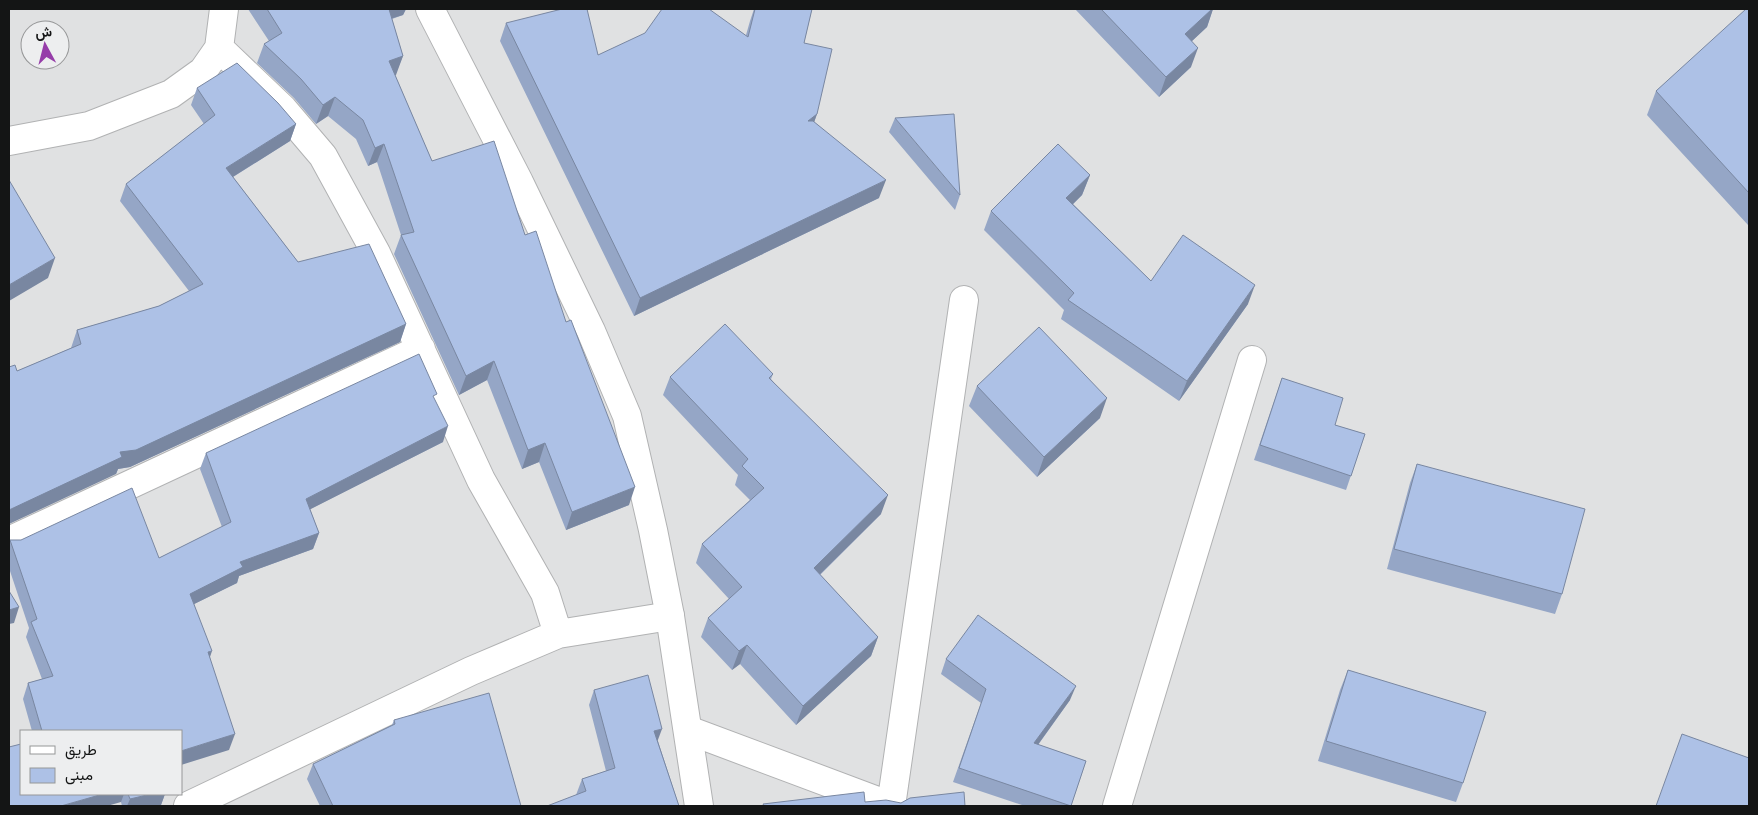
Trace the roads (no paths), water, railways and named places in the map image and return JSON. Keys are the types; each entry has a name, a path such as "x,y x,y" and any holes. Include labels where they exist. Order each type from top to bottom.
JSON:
{"street":[{"path":"9,141 90,126 171,94 203,71 219,48 224,9"},
{"path":"430,9 520,182 591,331 626,416 653,530 670,616 699,806"},
{"path":"219,48 283,109 323,156 376,252 481,480 545,593 558,634"},
{"path":"688,730 891,806 964,300"},
{"path":"9,540 421,348"},
{"path":"1117,806 1252,360"},
{"path":"188,806 471,671 558,634 670,616"}]}
